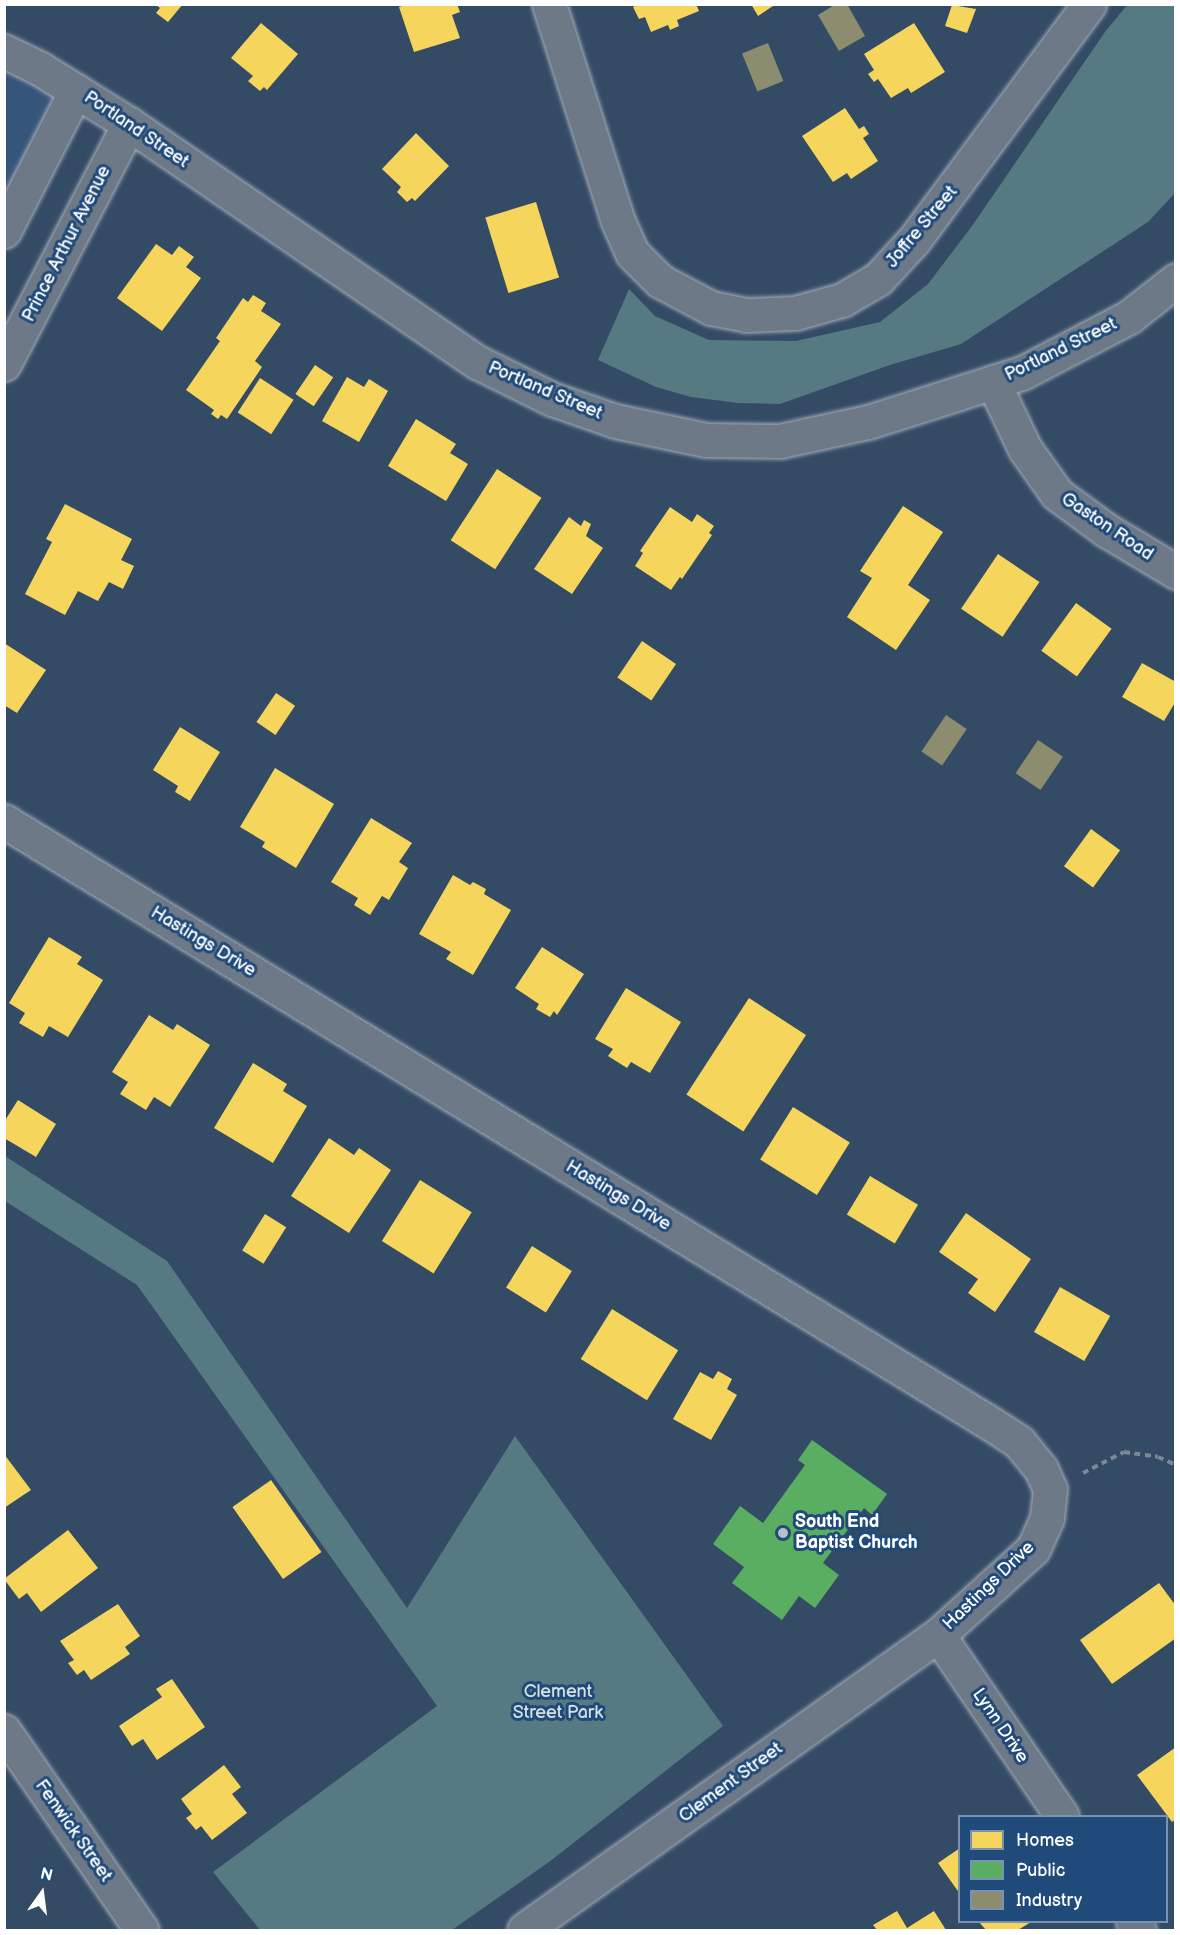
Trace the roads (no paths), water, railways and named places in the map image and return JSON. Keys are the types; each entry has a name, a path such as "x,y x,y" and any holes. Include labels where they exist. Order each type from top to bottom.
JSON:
{"street":[{"name":"Joffre Street","path":"549,4 617,219 632,253 660,281 711,308 746,315 795,313 842,300 878,279 921,232 1089,4"},
{"name":"Portland Street","path":"4,51 76,90 129,124 477,362 552,399 615,421 706,440 780,441 868,422 1022,373 1129,317 1176,280"},
{"path":"4,231 76,90"},
{"name":"Prince Arthur Avenue","path":"4,364 129,124"},
{"name":"Gaston Road","path":"993,382 1025,448 1057,494 1106,530 1176,572"},
{"name":"Hastings Drive","path":"4,821 1019,1442 1033,1456 1050,1489 1047,1518 1033,1549 938,1635"},
{"name":"Lynn Drive","path":"938,1635 1061,1815"},
{"name":"Clement Street","path":"524,1930 938,1635"},
{"name":"Fenwick Street","path":"4,1731 142,1930"}],"place":[{"name":"South End Baptist Church","path":"783,1533"}],"park label":[{"name":"Clement Street Park","path":"558,1703"}]}
